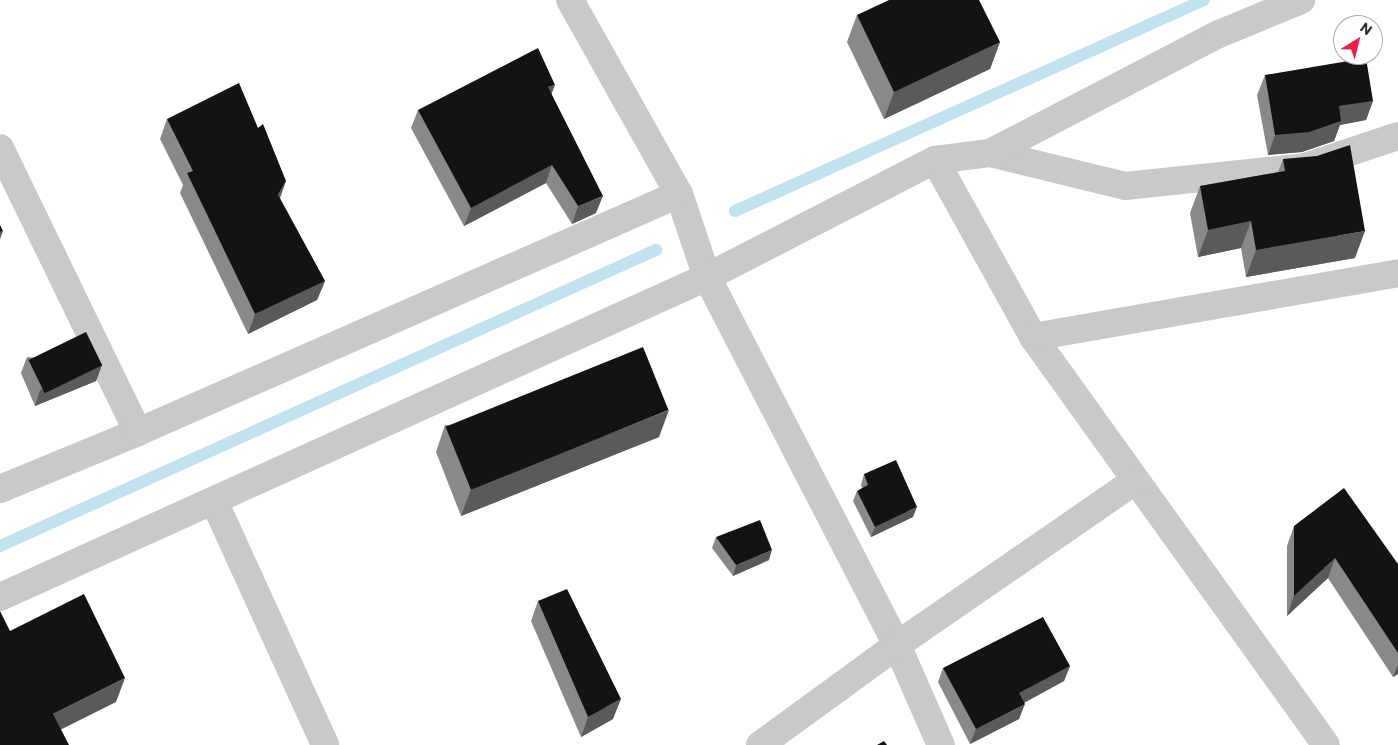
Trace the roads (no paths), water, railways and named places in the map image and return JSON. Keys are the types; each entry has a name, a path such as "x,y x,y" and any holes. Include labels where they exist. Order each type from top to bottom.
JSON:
{"street":[{"path":"570,0 679,194 707,277 897,645 941,745"},
{"path":"990,154 1219,34 1300,0"},
{"path":"0,597 214,502 707,277 935,160 990,154 1125,186 1305,167 1398,136"},
{"path":"0,148 138,432"},
{"path":"935,160 1033,337 1326,745"},
{"path":"0,489 138,432 679,194"},
{"path":"1033,337 1398,273"},
{"path":"760,745 897,645 1135,481"},
{"path":"214,502 325,745"}],"waterway":[{"path":"735,211 1204,0"},
{"path":"0,546 656,250"}]}
